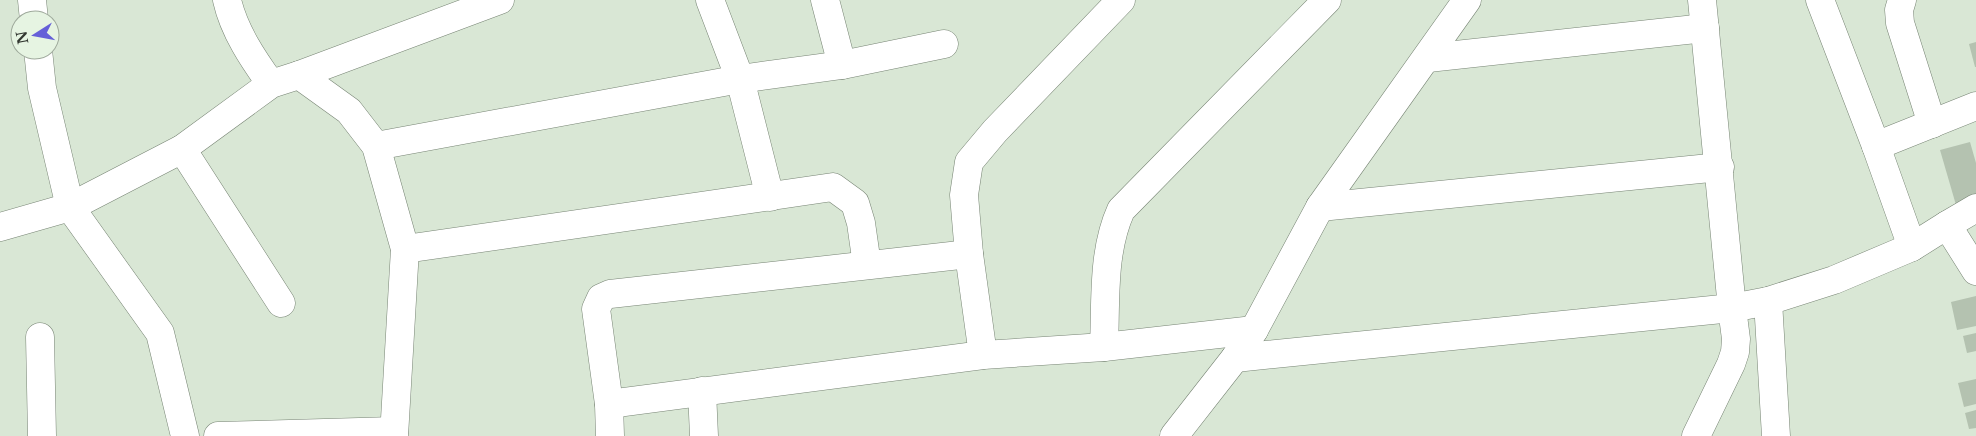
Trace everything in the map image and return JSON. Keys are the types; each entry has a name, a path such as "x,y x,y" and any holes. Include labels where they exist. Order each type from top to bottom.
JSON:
{"street":[{"path":"227,0 229,9 251,57 271,84"},
{"path":"0,227 70,208 182,149 271,84 500,0"},
{"path":"710,0 740,78 770,197"},
{"path":"825,0 842,65"},
{"path":"983,355 969,254 964,195 969,162 996,131 1121,0"},
{"path":"1104,347 1108,247 1113,228 1121,210 1327,0"},
{"path":"1174,436 1236,358 1254,330 1320,207 1468,0"},
{"path":"1696,436 1732,364 1735,352 1720,167 1702,0"},
{"path":"1820,0 1876,146 1912,247"},
{"path":"1902,0 1899,10 1900,23 1932,124"},
{"path":"1428,58 1705,28"},
{"path":"376,146 740,78 842,65 944,44"},
{"path":"39,60 42,88 70,208 160,333 185,436"},
{"path":"218,436 394,433 405,249 376,146 349,111 299,75"},
{"path":"1876,146 1976,106"},
{"path":"182,149 281,303"},
{"path":"1320,207 1720,167"},
{"path":"405,249 834,187 854,203 861,223 867,265"},
{"path":"1236,358 1732,308 1768,301 1834,280 1912,247 1976,208"},
{"path":"1947,225 1976,271"},
{"path":"610,436 609,404 596,309 601,298 610,294 969,254"},
{"path":"1768,301 1776,436"},
{"path":"609,404 983,355 1104,347 1254,330"},
{"path":"40,337 42,436"},
{"path":"702,391 704,436"}],"building":[{"path":"1976,42 1976,67 1975,67 1969,44"},
{"path":"1970,142 1976,163 1976,198 1956,205 1940,150"},
{"path":"1976,296 1976,326 1957,330 1951,302"},
{"path":"1976,333 1976,351 1967,353 1963,336"},
{"path":"1976,379 1976,404 1964,407 1958,383"},
{"path":"1976,410 1976,428 1969,429 1965,413"}]}
